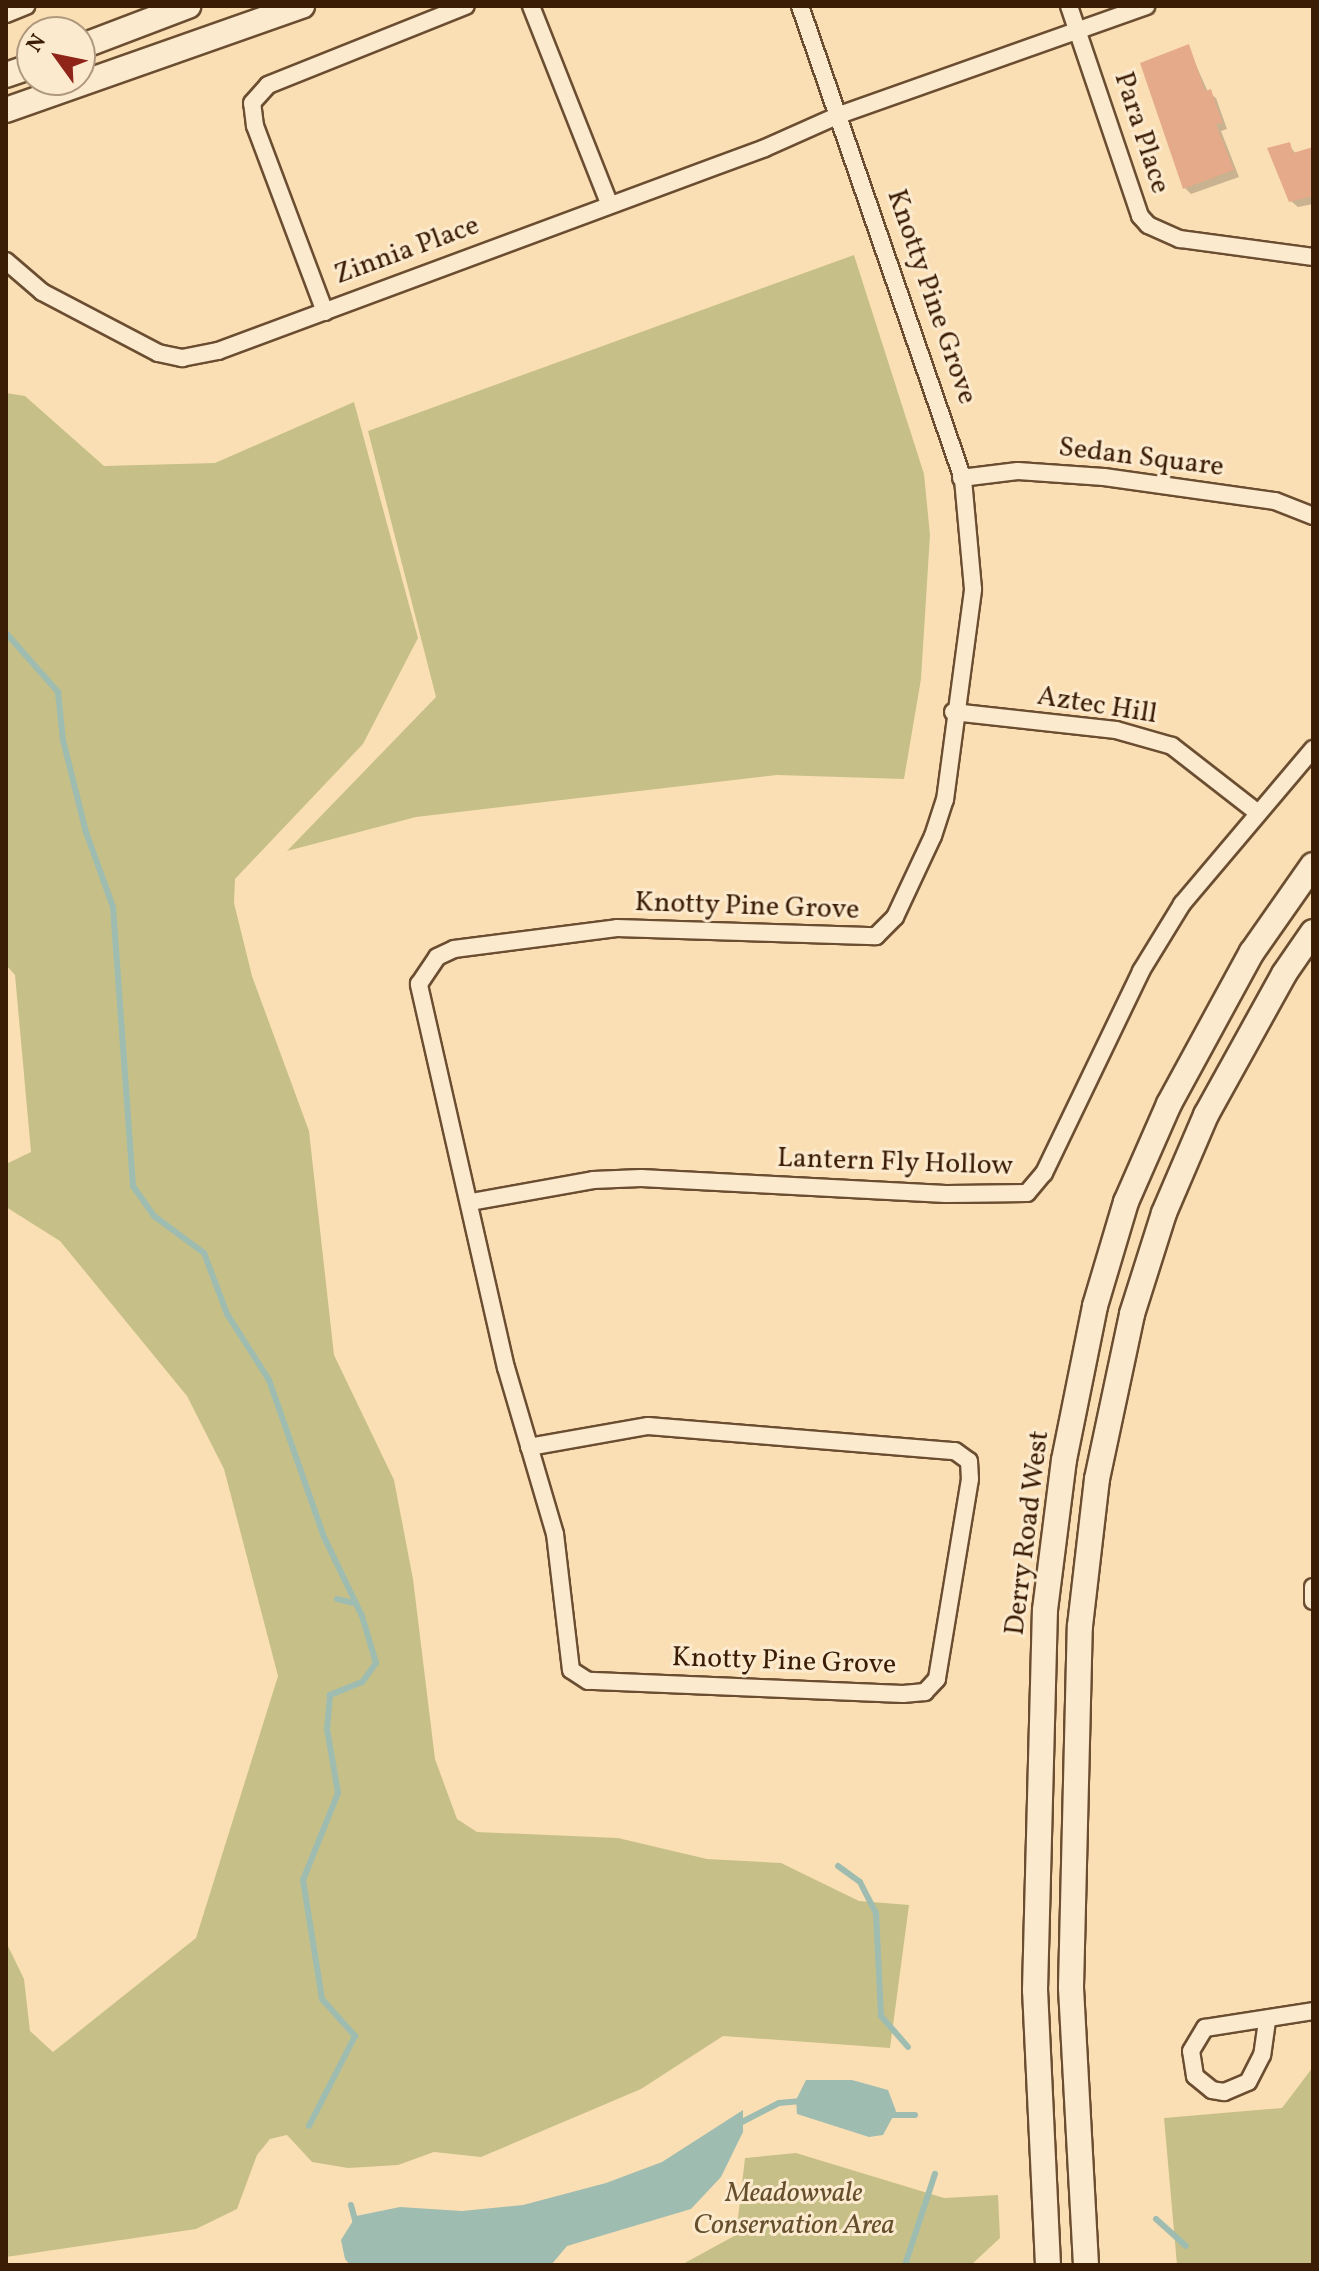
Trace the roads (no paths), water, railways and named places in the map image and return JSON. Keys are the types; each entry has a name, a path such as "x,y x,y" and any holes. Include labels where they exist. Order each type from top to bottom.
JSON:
{"main road":[{"path":"96,41 188,6"},
{"path":"6,110 302,6"},
{"name":"Derry Road West","path":"1048,2265 1035,1990 1045,1610 1064,1460 1095,1306 1126,1202 1169,1104 1252,952 1313,865"},
{"path":"1086,2264 1071,1987 1080,1626 1097,1479 1132,1314 1164,1213 1206,1115 1284,974 1313,932"}],"street":[{"path":"6,14 26,6"},
{"path":"325,312 260,139 252,103 268,85 466,6"},
{"path":"531,6 609,203"},
{"name":"Knotty Pine Grove","path":"529,1447 648,1426 955,1451 969,1461 970,1479 937,1679 925,1692 903,1694 588,1681 571,1670 562,1574 506,1368 471,1202 419,984 431,963 454,949 617,928 876,936 895,917 933,836 945,800 953,712 973,589 972,541 948,424 800,6"},
{"name":"Para Place","path":"1069,6 1140,216 1148,225 1180,239 1313,257"},
{"name":"Zinnia Place","path":"6,261 42,292 169,357 218,351 609,203 765,148 839,115 1146,6"},
{"name":"Sedan Square","path":"961,478 1018,471 1104,477 1275,501 1313,516"},
{"name":"Aztec Hill","path":"953,712 1116,730 1162,742 1195,762 1258,813"},
{"name":"Lantern Fly Hollow","path":"471,1202 593,1180 641,1178 946,1194 1027,1193 1044,1173 1141,971 1182,904 1313,749"},
{"path":"1313,1587 1313,1601"},
{"path":"1267,2021 1262,2055 1248,2082 1224,2092 1212,2090 1195,2076 1191,2051 1205,2028 1267,2021 1313,2011"}],"waterway":[{"path":"6,633 58,692 63,740 86,832 113,907 133,1186 154,1216 204,1253 227,1314 269,1380 324,1537 362,1616 376,1663 362,1682 330,1695 327,1729 338,1793 303,1880 322,1999 355,2036 309,2126"},
{"path":"337,1599 353,1603"},
{"path":"838,1866 860,1882 876,1913 881,2016 908,2047"},
{"path":"738,2124 779,2103 801,2101"},
{"path":"887,2115 915,2115"},
{"path":"905,2265 935,2174"},
{"path":"351,2205 356,2224"},
{"path":"1156,2219 1186,2246"}],"park label":[{"name":"Meadowvale Conservation Area","path":"794,2210"}]}
